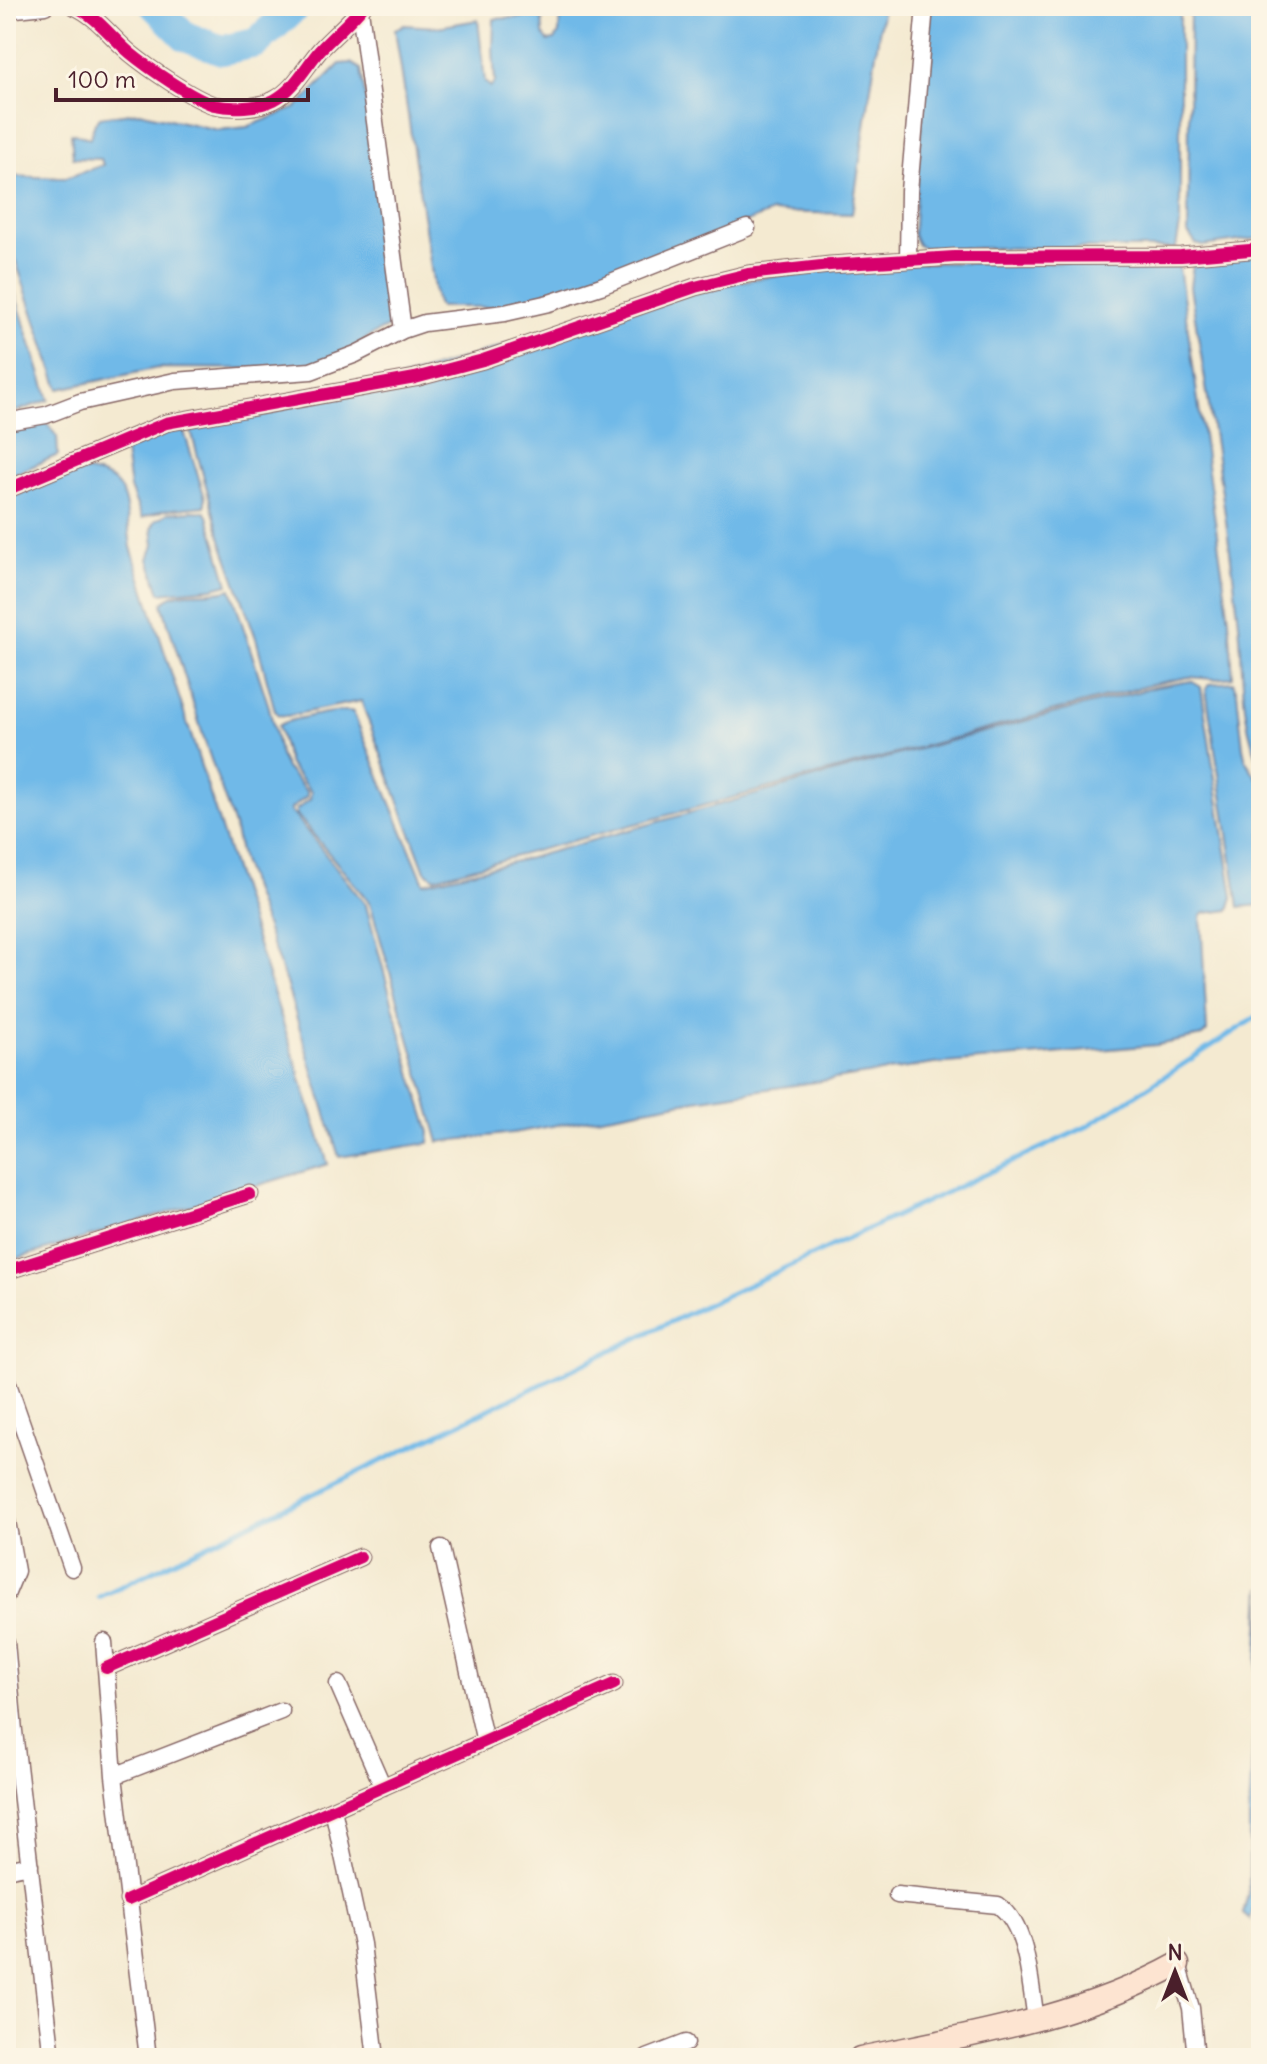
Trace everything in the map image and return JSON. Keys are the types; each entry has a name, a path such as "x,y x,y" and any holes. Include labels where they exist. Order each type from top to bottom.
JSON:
{"main road":[{"path":"860,2058 1036,2019 1142,1984 1178,1964"}],"street":[{"path":"6,10 45,6"},
{"path":"74,6 92,15 131,54 166,79 212,105 234,107 256,106 276,100 296,82 319,52 361,8"},
{"path":"908,259 909,191 925,6"},
{"path":"361,8 403,330"},
{"path":"6,422 46,415 80,402 175,381 311,371 424,323 505,313 549,303 601,286 747,228"},
{"path":"6,490 166,423 415,378 547,339 695,287 748,274 908,259 1181,256 1261,249"},
{"path":"6,1271 250,1194"},
{"path":"6,1378 72,1568"},
{"path":"6,1516 16,1571 6,1595"},
{"path":"441,1548 485,1742"},
{"path":"106,1668 360,1557"},
{"path":"6,1642 10,1731 30,1865 52,2058"},
{"path":"104,1642 114,1776 148,2058"},
{"path":"338,1684 383,1787"},
{"path":"128,1900 614,1684"},
{"path":"114,1776 281,1711"},
{"path":"333,1809 362,1944 376,2058"},
{"path":"6,1870 30,1865"},
{"path":"897,1895 998,1905 1009,1912 1022,1942 1036,2019"},
{"path":"1178,1964 1191,2008 1196,2058"},
{"path":"647,2058 686,2043"}],"water":[{"path":"601,6 609,18 616,21 626,6 883,6 852,214 772,212 606,277 527,303 503,307 439,307 395,29 404,25 437,27 478,20 485,82 491,87 495,82 494,19 542,16 543,34 548,41 555,40 559,33 560,13 567,8"},
{"path":"930,6 1180,6 1180,225 1176,248 924,248 918,245 913,235"},
{"path":"1190,6 1261,6 1261,238 1203,246 1196,244 1188,233"},
{"path":"351,63 361,69 400,321 372,335 337,359 275,369 158,368 59,389 6,232 6,176 66,178 103,165 101,159 73,158 71,133 90,138 100,117 139,112 218,130 247,127 296,108 340,64"},
{"path":"1261,250 1261,765 1246,712 1233,573 1190,287 1193,264 1200,259"},
{"path":"1176,262 1229,619 1233,677 1189,677 1154,684 435,878 425,871 361,701 287,716 275,711 256,638 222,543 190,428 192,423 370,388 664,295 846,263"},
{"path":"6,266 49,400 6,415"},
{"path":"47,423 57,437 58,455 6,478 6,427"},
{"path":"182,425 205,506 164,510 142,518 130,488 124,445"},
{"path":"63,469 85,471 112,480 124,497 131,547 328,1164 6,1262 6,489"},
{"path":"205,512 208,516 228,584 160,593 149,559 154,545 152,528 155,521 168,513"},
{"path":"231,589 269,707 280,756 286,768 307,792 307,796 290,810 366,905 430,1132 429,1143 339,1157 286,983 242,861 234,826 162,604 183,593"},
{"path":"1191,681 1201,687 1233,897 1229,910 1201,916 1207,1031 1202,1036 1157,1045 934,1064 695,1100 513,1133 439,1142 370,903 296,814 296,810 310,799 311,792 289,765 278,726 314,715 353,712 424,883 529,858 900,754 1155,687"},
{"path":"1233,682 1246,761 1261,784 1261,905 1239,907 1206,690 1209,684"},
{"path":"1261,1587 1261,1885 1250,1920 1243,1914 1249,1889 1249,1815"}],"waterway":[{"path":"155,6 185,36 222,50 256,43 296,6"},
{"path":"99,1597 691,1312 1086,1127 1261,1014"}],"cycle path":[{"path":"74,6 97,21 138,59 183,90 214,105 236,107 260,105 281,96 363,6"},
{"path":"6,490 166,423 415,378 483,360 695,287 748,274 954,257 1181,256 1261,249"},
{"path":"6,1271 250,1194"},
{"path":"106,1668 360,1557"},
{"path":"128,1900 614,1684"}]}
